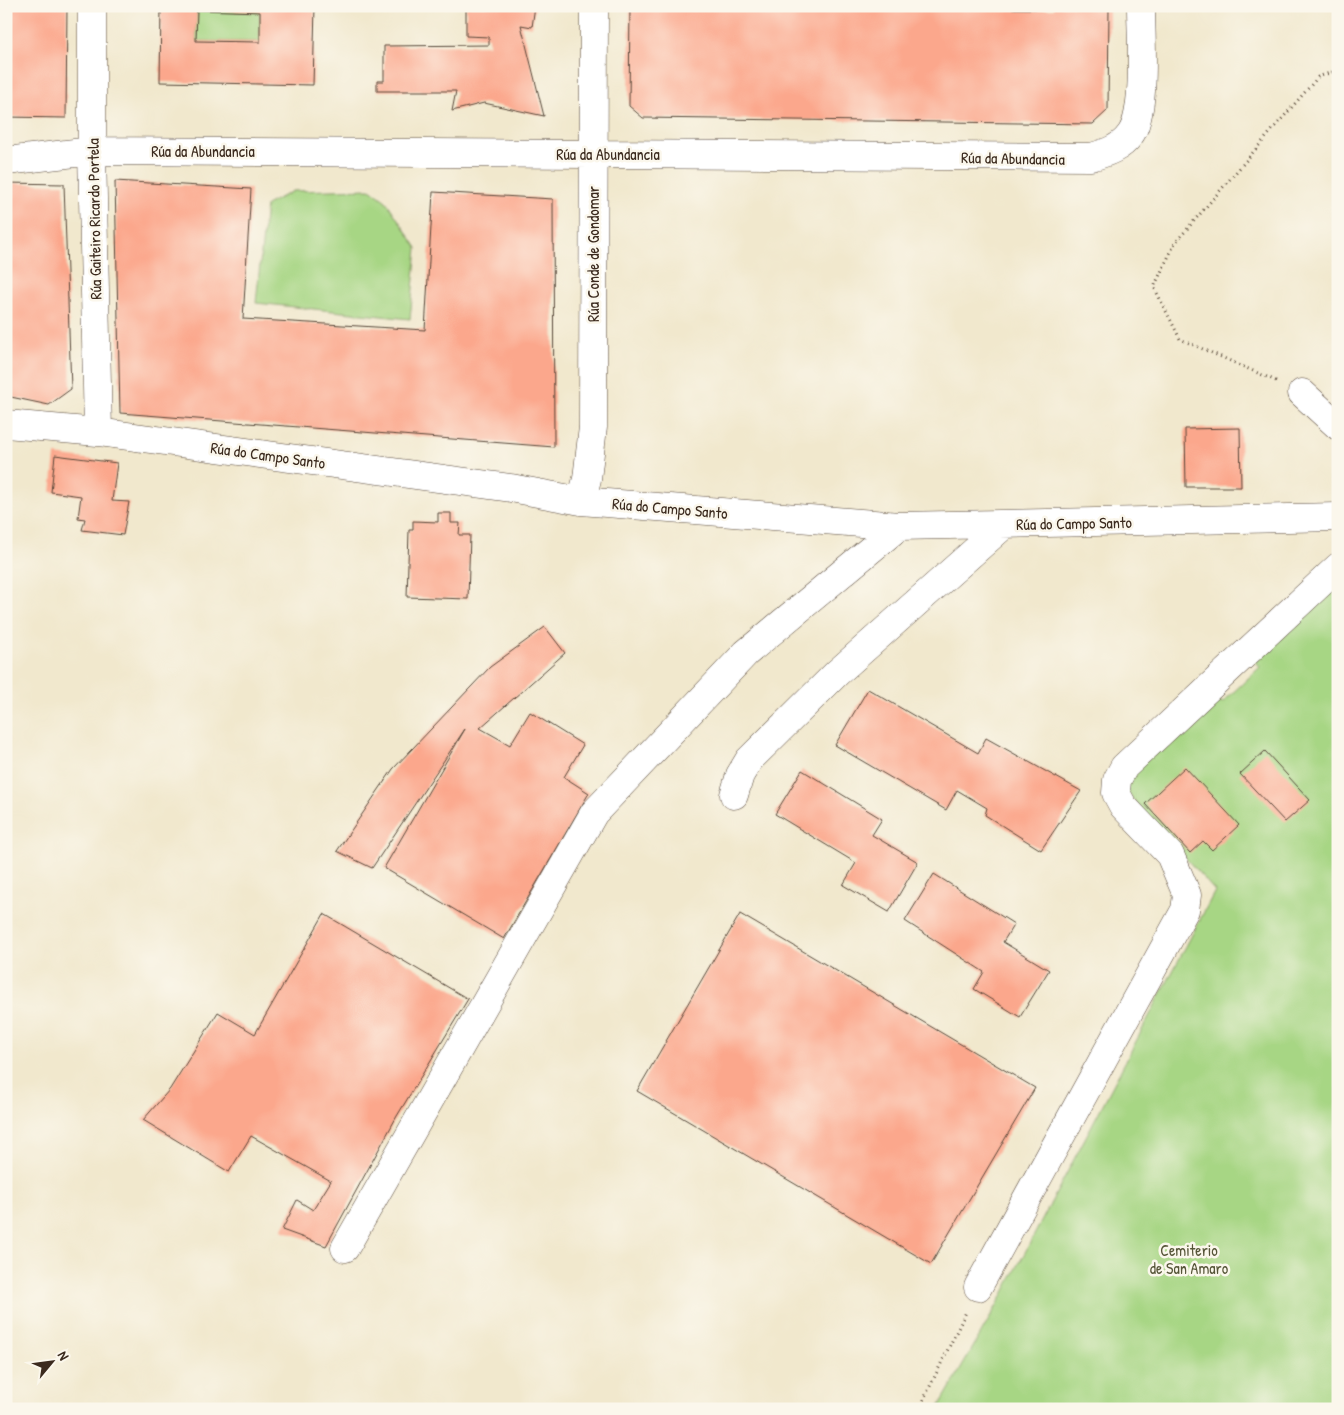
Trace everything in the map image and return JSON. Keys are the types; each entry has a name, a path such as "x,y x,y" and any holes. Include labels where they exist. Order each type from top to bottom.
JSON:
{"street":[{"name":"Rúa Gaiteiro Ricardo Portela","path":"92,6 92,151 98,432"},
{"name":"Rúa Conde de Gondomar","path":"581,500 587,479 593,427 594,6"},
{"name":"Rúa da Abundancia","path":"6,161 92,151 1074,158 1107,153 1121,145 1131,134 1140,100 1141,6"},
{"path":"1302,393 1338,426"},
{"name":"Rúa do Campo Santo","path":"6,424 98,432 511,488 581,500 899,526 1338,517"},
{"path":"734,795 740,775 749,760 837,673 1004,525"},
{"path":"346,1248 594,813 746,654 899,526"},
{"path":"978,1287 1185,910 1187,895 1170,856 1123,806 1116,793 1117,780 1124,767 1338,567"}],"path":[{"path":"1302,393 1180,339 1154,287 1175,243 1318,78 1338,70"},
{"path":"919,1409 978,1287"}],"green space":[{"path":"197,10 260,12 260,42 196,41"},
{"path":"370,189 386,201 417,248 410,319 256,303 266,205 293,191"},
{"name":"Cemiterio de San Amaro","path":"1338,578 1338,1409 938,1409 1000,1300 1215,891 1127,793 1127,771 1213,693 1222,703 1260,667 1252,658"}],"building":[{"path":"6,6 67,6 66,118 6,117"},
{"path":"161,6 315,6 313,85 160,82","holes":["197,10 260,12 260,42 196,41"]},
{"path":"466,6 535,6 532,27 521,25 544,116 484,103 452,111 456,91 377,91 377,81 384,81 384,46 489,45 489,37 466,36"},
{"path":"630,6 1054,9 1054,6 1109,6 1108,110 1093,124 643,118 629,106"},
{"path":"115,181 251,189 243,319 425,330 433,192 553,199 554,447 120,413"},
{"path":"6,183 64,184 71,389 49,405 6,396"},
{"path":"1240,428 1241,487 1186,487 1185,429"},
{"path":"55,455 117,463 112,501 129,502 123,535 82,530 85,519 78,518 81,496 51,492"},
{"path":"438,513 451,513 451,523 460,523 459,535 470,535 468,599 407,597 409,530 413,530 413,521 438,522"},
{"path":"545,627 565,653 480,728 510,745 530,712 583,745 564,777 589,793 504,939 384,868 465,729 372,868 337,851 393,769 490,667"},
{"path":"868,689 978,753 986,738 1081,791 1041,850 985,815 987,808 957,790 946,810 835,745"},
{"path":"1265,751 1310,800 1285,822 1240,774"},
{"path":"1185,767 1239,825 1212,850 1203,841 1190,853 1145,804"},
{"path":"802,770 882,819 872,835 918,862 889,912 843,885 856,863 775,814"},
{"path":"934,874 1014,924 1003,942 1049,970 1020,1017 974,989 984,972 905,921"},
{"path":"324,914 468,999 397,1116 326,1246 282,1230 297,1200 313,1210 331,1181 251,1136 229,1172 143,1120 170,1089 218,1012 255,1034"},
{"path":"740,914 1035,1088 931,1264 637,1091"}]}
